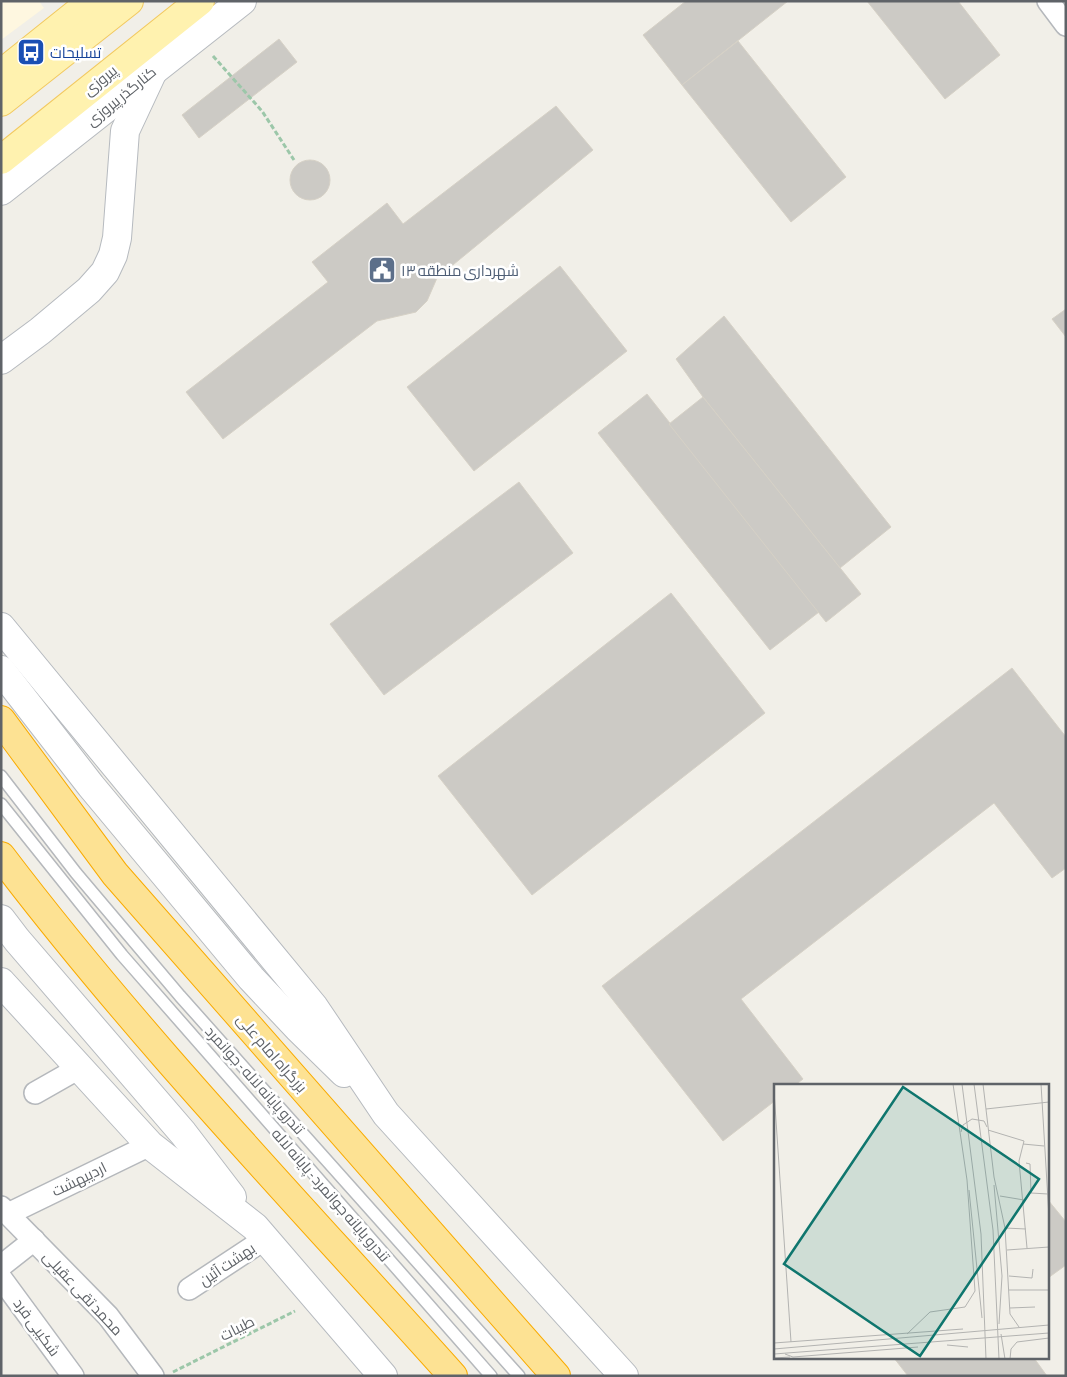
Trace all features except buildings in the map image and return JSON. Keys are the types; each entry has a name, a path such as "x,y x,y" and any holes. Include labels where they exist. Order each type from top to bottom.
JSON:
{"highway":[{"name":"بزرگراه امام علی","path":"1,720 115,874 556,1376"},
{"path":"1,856 67,940 194,1089 452,1376"}],"main road":[{"path":"1,74 92,1"},
{"path":"1,102 129,1"},
{"name":"کنارگذر پیروزی","path":"1,191 196,37 208,7 242,1"},
{"name":"پیروزی","path":"1,160 208,7"},
{"path":"1,360 90,290 105,272 118,238 125,131 154,69"},
{"path":"1,627 314,1007 386,1114"},
{"path":"1,670 91,786 251,978 298,1028 386,1114 624,1376"},
{"path":"1,919 184,1133 260,1233 383,1376"},
{"path":"4,990 150,1145 260,1233"},
{"path":"573,1321 599,1366 601,1376"}],"street":[{"path":"1048,1 1066,24"},
{"path":"35,1093 79,1068"},
{"name":"اردیبهشت","path":"4,1210 150,1145"},
{"name":"محمد تقی عقیلی","path":"4,1210 108,1316 153,1376"},
{"name":"بهشت آئین","path":"189,1289 260,1233"},
{"path":"1,1266 34,1240"},
{"name":"شکیبی فرد","path":"1,1278 73,1376"}],"lane":[{"name":"تندرو پایانه لاله - جوانمرد","path":"1,776 76,873 180,996 519,1376"},
{"name":"تندرو پایانه جوانمرد - پایانه لاله","path":"1,804 122,955 491,1376"}],"path":[{"path":"196,37 262,111 294,160"},
{"name":"طیبات","path":"166,1376 318,1300"}],"shaded area":[{"path":"1,1 39,1 44,8 1,40"}],"place":[{"name":"تسلیحات","path":"31,52"},
{"name":"شهرداری منطقه ۱۳","path":"382,270"}]}
